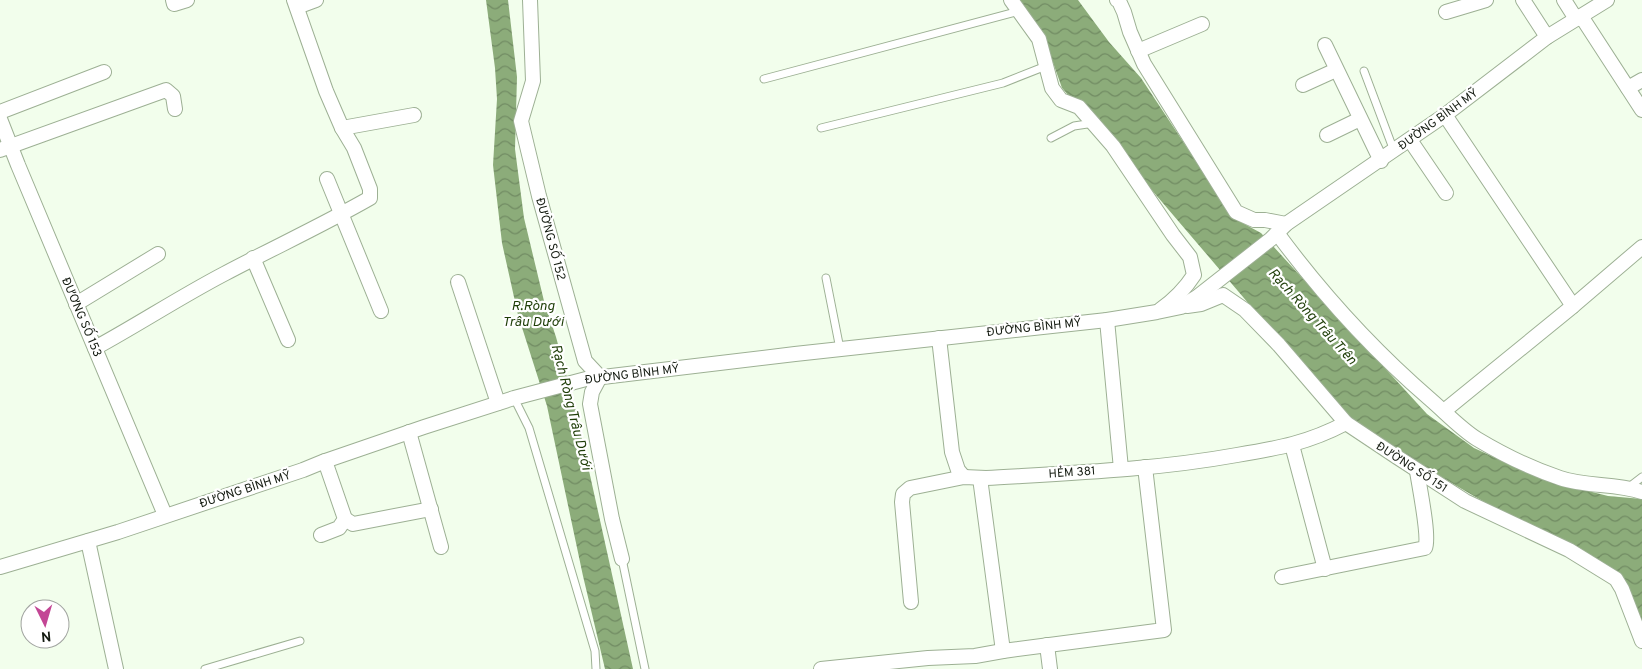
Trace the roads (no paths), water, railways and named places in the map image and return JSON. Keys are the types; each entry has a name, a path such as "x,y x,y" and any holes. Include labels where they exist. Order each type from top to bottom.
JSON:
{"street":[{"path":"172,0 174,4 187,0"},
{"path":"95,348 253,258 370,198 370,189 354,148 342,128 326,91 296,4 316,0"},
{"name":"ĐƯỜNG SỐ 152","path":"530,0 533,81 521,121 539,196 585,361 593,378"},
{"path":"1446,12 1486,0"},
{"path":"1523,0 1547,37"},
{"path":"1564,0 1642,110"},
{"name":"ĐƯỜNG BÌNH MỸ","path":"0,567 88,541 498,403 593,378 1107,320 1181,307 1197,297 1278,232 1445,116 1547,37 1607,0"},
{"path":"1122,2 1144,64 1236,212 1254,220 1265,220 1278,232 1299,262 1338,309 1401,374 1477,439 1521,462 1561,478 1628,488 1642,492"},
{"path":"1015,5 1039,39 1052,88 1062,100 1079,108 1113,146 1190,257 1194,275 1186,287 1170,303 1157,312"},
{"path":"1138,51 1202,24"},
{"path":"1325,45 1380,161"},
{"path":"1303,85 1336,70"},
{"path":"0,112 104,72"},
{"path":"1628,88 1642,80"},
{"path":"5,148 166,90 173,96 174,109"},
{"path":"342,128 414,115"},
{"path":"1445,116 1573,306"},
{"name":"ĐƯƠNG SỐ 153","path":"0,119 5,148 76,304 165,515"},
{"path":"1327,135 1360,119"},
{"path":"1410,140 1446,193"},
{"path":"326,179 381,311"},
{"path":"1444,412 1642,247"},
{"path":"76,304 158,254"},
{"path":"253,258 288,340"},
{"path":"458,282 498,403"},
{"name":"ĐƯỜNG SỐ 151","path":"1181,307 1201,304 1223,295 1245,310 1305,374 1346,422 1417,471 1465,501 1569,550 1616,579 1622,589 1642,641"},
{"path":"1107,320 1121,469"},
{"path":"938,338 952,452 958,470 964,477"},
{"path":"593,378 590,404 612,519 622,559"},
{"name":"HẺM 381","path":"911,602 902,502 903,494 910,488 964,477 980,478 1121,469 1205,461 1292,445 1322,435 1346,422"},
{"path":"409,432 441,547"},
{"path":"1292,445 1325,569"},
{"path":"325,461 345,519 354,524 430,509"},
{"path":"821,669 928,658 975,656 1164,630 1145,467"},
{"path":"1282,577 1425,548 1427,544 1426,533 1417,471"},
{"path":"980,478 1003,651"},
{"path":"321,535 339,528 345,519"},
{"path":"88,541 116,669"},
{"path":"1047,645 1050,669"}],"lane":[{"path":"764,80 1015,5"},
{"path":"821,128 1003,83 1046,66"},
{"path":"1364,71 1394,151"},
{"path":"1051,138 1074,126 1094,123"},
{"path":"826,278 840,349"},
{"path":"514,398 529,428 595,651 596,669"},
{"path":"1628,488 1642,477"},
{"path":"622,559 645,669"},
{"path":"204,669 300,641"}],"water":[{"name":"R.Ròng Trâu Dưới","path":"486,0 508,0 517,77 515,149 524,218 544,301 574,403 633,669 605,669 547,406 518,315 502,243 493,165 497,99 495,68"},
{"name":"Rạch Ròng Trâu Trên","path":"1016,0 1078,0 1109,42 1141,78 1225,205 1237,220 1261,233 1427,414 1474,448 1541,479 1608,496 1642,499 1642,633 1622,579 1445,479 1342,413 1133,168 1062,88 1051,57"}],"water label":[{"name":"Rạch Ròng Trâu Dưới","path":"572,407"}]}
